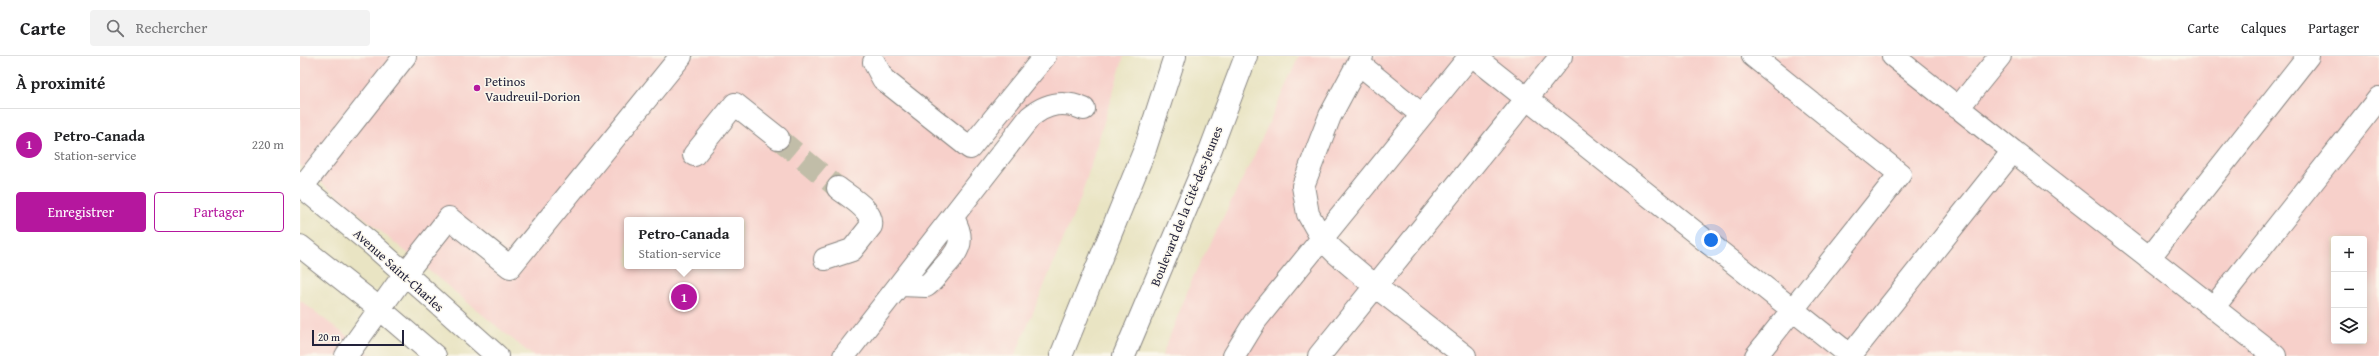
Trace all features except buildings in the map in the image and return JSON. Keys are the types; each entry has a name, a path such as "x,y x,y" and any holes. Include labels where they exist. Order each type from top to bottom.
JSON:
{"main road":[{"path":"301,186 405,56"},
{"path":"346,356 404,275 449,218 510,267 681,56"},
{"path":"873,58 883,79 970,148 1045,56"},
{"path":"1061,356 1145,149 1176,56"},
{"name":"Boulevard de la Cité-des-Jeunes","path":"1124,356 1207,159 1246,56"},
{"path":"1234,356 1256,320 1471,56 1526,98 1850,356 2013,151"},
{"path":"1319,356 1561,56"},
{"path":"1753,56 1900,174 1756,356"},
{"path":"1893,56 2275,356"},
{"path":"1958,108 2000,56"},
{"path":"2149,258 2308,56"},
{"path":"1422,116 1360,59 1330,116 1303,186 1308,214 1322,239 1375,286 1464,356"},
{"path":"2213,308 2379,98"},
{"path":"844,356 953,218 1030,117 1039,110 1062,103 1073,104 1084,109"},
{"path":"694,155 735,104 778,138"},
{"name":"Avenue Saint-Charles","path":"301,186 497,356"},
{"path":"826,259 852,250 871,226 871,217 868,213 838,188"},
{"path":"300,246 380,309 435,356"}],"shaded area":[{"path":"300,56 1124,56 1081,197 1015,356 533,356 300,165"},
{"path":"1299,56 2379,56 2379,356 1162,356 1193,277 1253,158"},
{"path":"300,300 323,318 373,356 300,356"}],"tunnel":[{"path":"778,138 838,188"}],"place":[{"name":"Petinos Vaudreuil-Dorion","path":"477,88"},
{"name":"Petro-Canada","path":"684,297"}]}
